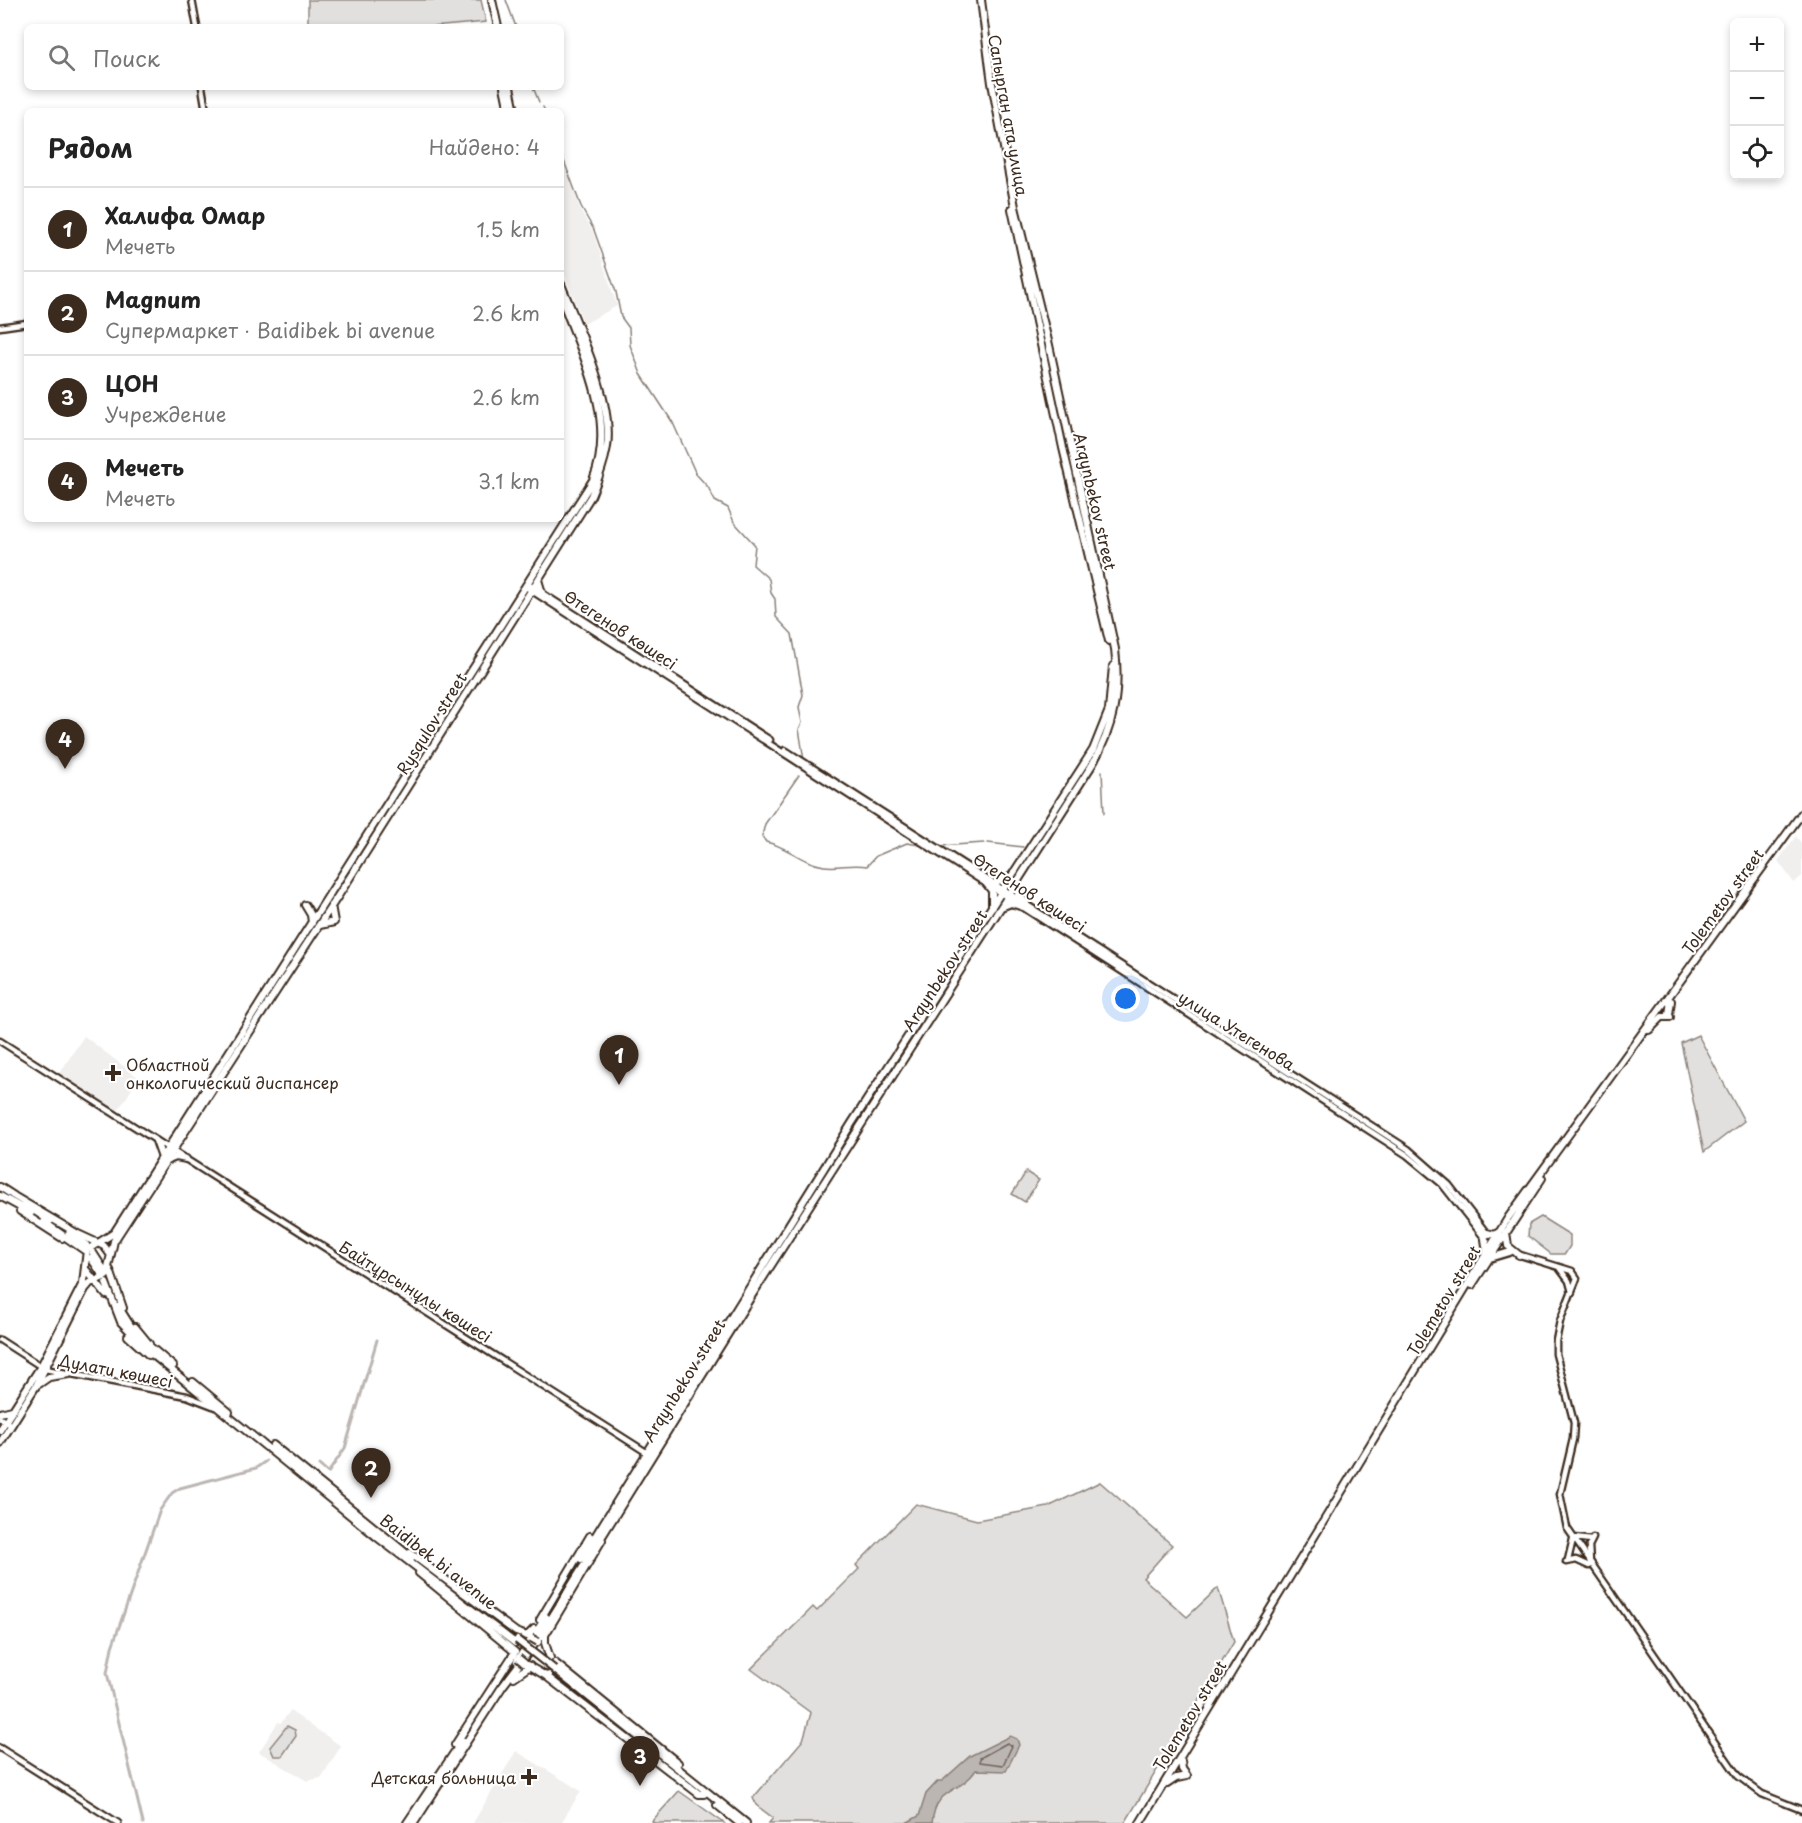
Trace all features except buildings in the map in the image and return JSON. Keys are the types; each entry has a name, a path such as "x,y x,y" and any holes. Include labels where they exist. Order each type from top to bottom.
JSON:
{"main road":[{"path":"192,0 196,24"},
{"path":"490,0 495,24"},
{"name":"Сапырган ата улица","path":"979,0 1019,234"},
{"path":"202,90 206,108"},
{"path":"505,90 508,108"},
{"path":"511,90 514,108"},
{"name":"Arqynbekov street","path":"616,1507 646,1452 852,1123 1059,810 1105,725 1112,694 1113,654 1019,234"},
{"name":"Rysqulov street","path":"529,587 539,576 569,525 598,469 606,407 564,292"},
{"name":"Rysqulov street","path":"564,305 604,420"},
{"path":"0,327 24,323"},
{"name":"Rysqulov street","path":"164,1160 569,525"},
{"path":"539,576 538,585 542,593"},
{"name":"Өтегенов көшесі","path":"529,587 542,593 937,852"},
{"name":"Өтегенов көшесі","path":"529,587 834,784 995,883 1006,893"},
{"name":"Tolemetov street","path":"1503,1231 1794,831 1802,813"},
{"name":"Tolemetov street","path":"1141,1823 1494,1244 1799,821"},
{"name":"улица Утегенова","path":"937,852 1006,893 1296,1078 1422,1166 1494,1244"},
{"path":"986,883 992,891 994,911 1007,904 1024,905 1017,890 1017,875 995,883"},
{"path":"329,902 333,922 314,925 308,906 316,908 329,902"},
{"name":"Өтегенов көшесі","path":"1024,905 1164,990 1203,1019 1380,1128 1421,1159 1449,1185 1486,1236"},
{"name":"Arqynbekov street","path":"447,1767 528,1646 994,911"},
{"path":"1649,1030 1662,1017 1670,1015 1671,1001"},
{"name":"Байтұрсынұлы көшесі","path":"0,1041 646,1452"},
{"path":"156,1141 164,1160"},
{"path":"36,1386 78,1295 90,1257 87,1250 114,1233 164,1160 176,1157 186,1159"},
{"path":"0,1430 4,1420 43,1367 85,1289 90,1283 106,1276 105,1270 114,1241 164,1160"},
{"path":"0,1187 85,1248 31,1213 10,1203"},
{"path":"12,1195 106,1247 111,1255"},
{"path":"0,1196 90,1257 105,1270 122,1308 153,1352"},
{"path":"1510,1252 1488,1257 1486,1236 1503,1231 1507,1244 1520,1255"},
{"path":"1494,1244 1510,1252 1577,1274 1577,1284 1560,1321 1556,1341 1556,1354 1574,1423 1573,1439 1560,1494 1567,1528 1572,1538 1738,1776 1762,1794 1802,1810"},
{"path":"87,1269 97,1281 123,1330 143,1352 153,1352"},
{"path":"1560,1269 1569,1281 1572,1294"},
{"name":"Baidibek bi avenue","path":"107,1282 121,1322 153,1352 213,1406 273,1450 395,1547"},
{"path":"0,1340 43,1367"},
{"name":"Baidibek bi avenue","path":"153,1352 395,1547"},
{"name":"Дулати көшесі","path":"43,1367 187,1396 213,1406"},
{"path":"0,1443 4,1420 36,1386 49,1377 69,1374"},
{"path":"187,1396 194,1388"},
{"path":"522,1660 516,1646 532,1639 538,1623 602,1517 616,1507"},
{"path":"552,1673 552,1660 544,1643 546,1635 616,1507"},
{"path":"1572,1538 1581,1541 1592,1539 1588,1550 1591,1566"},
{"path":"1572,1538 1567,1561 1580,1561 1591,1566"},
{"path":"395,1547 417,1557 516,1632 532,1639 552,1660 702,1782 705,1792 739,1823"},
{"path":"395,1547 516,1641 552,1673 746,1823"},
{"path":"395,1547 402,1559 470,1612 522,1660 552,1673"},
{"name":"Tolemetov street","path":"1141,1823 1181,1761 1273,1605"},
{"path":"407,1823 512,1679 522,1660"},
{"path":"414,1823 447,1767 459,1739 522,1660"},
{"path":"0,1748 118,1823"},
{"path":"1167,1784 1176,1778 1187,1776 1182,1769 1181,1761"}],"shaded area":[{"path":"308,0 481,0 486,22 464,24 308,24"},
{"path":"564,163 581,212 593,232 617,306 584,324 565,276"},
{"path":"1796,836 1802,844 1802,876 1794,883 1778,861"},
{"path":"1698,1035 1744,1121 1704,1152 1681,1043"},
{"path":"84,1036 139,1078 117,1112 59,1074"},
{"path":"1026,1172 1039,1180 1025,1202 1012,1194"},
{"path":"1541,1217 1570,1235 1570,1246 1565,1254 1551,1254 1528,1236 1529,1224"},
{"path":"1100,1482 1172,1545 1143,1578 1187,1617 1218,1588 1234,1642 1125,1823 769,1823 773,1818 756,1805 753,1798 803,1740 811,1713 751,1669 813,1607 817,1611 859,1569 856,1565 916,1504 977,1520 1048,1507"},
{"path":"290,1711 341,1746 321,1778 307,1781 259,1752 278,1722 281,1723"},
{"path":"287,1726 295,1730 296,1736 282,1756 274,1756 270,1747"},
{"name":"Детская больница","path":"516,1751 581,1791 561,1823 473,1823"},
{"path":"679,1791 724,1823 654,1823 652,1821"}],"water":[{"path":"1010,1736 1017,1739 1019,1745 1006,1771 976,1770 963,1784 949,1792 938,1803 932,1823 906,1823 919,1816 926,1794 938,1781 942,1781 970,1756"}],"waterway":[{"path":"506,0 515,24"},
{"path":"534,90 539,102"},
{"path":"564,161 582,209 594,230 616,292 621,317 629,328 630,345 641,374 673,423 696,474 708,487 715,501 728,508 734,522 755,545 753,565 769,579 771,593 775,599 776,617 792,634 803,695 799,707 802,723 799,729 804,760"},
{"path":"1102,771 1104,813"},
{"path":"799,775 765,824 762,836 766,842 809,862 830,866 867,866 876,856 907,843 925,846"},
{"path":"939,846 984,843"},
{"path":"988,843 1023,847"},
{"path":"319,1465 328,1473 345,1448 377,1340"},
{"path":"143,1823 107,1673 112,1647 160,1510 172,1493 180,1488 256,1468 266,1461"}],"place":[{"name":"Мечеть","path":"65,769"},
{"name":"Областной онкологический диспансер","path":"113,1073"},
{"name":"Халифа Омар","path":"619,1085"},
{"name":"Magnum","path":"371,1498"},
{"name":"Детская больница","path":"529,1777"},
{"name":"ЦОН","path":"640,1786"}]}
